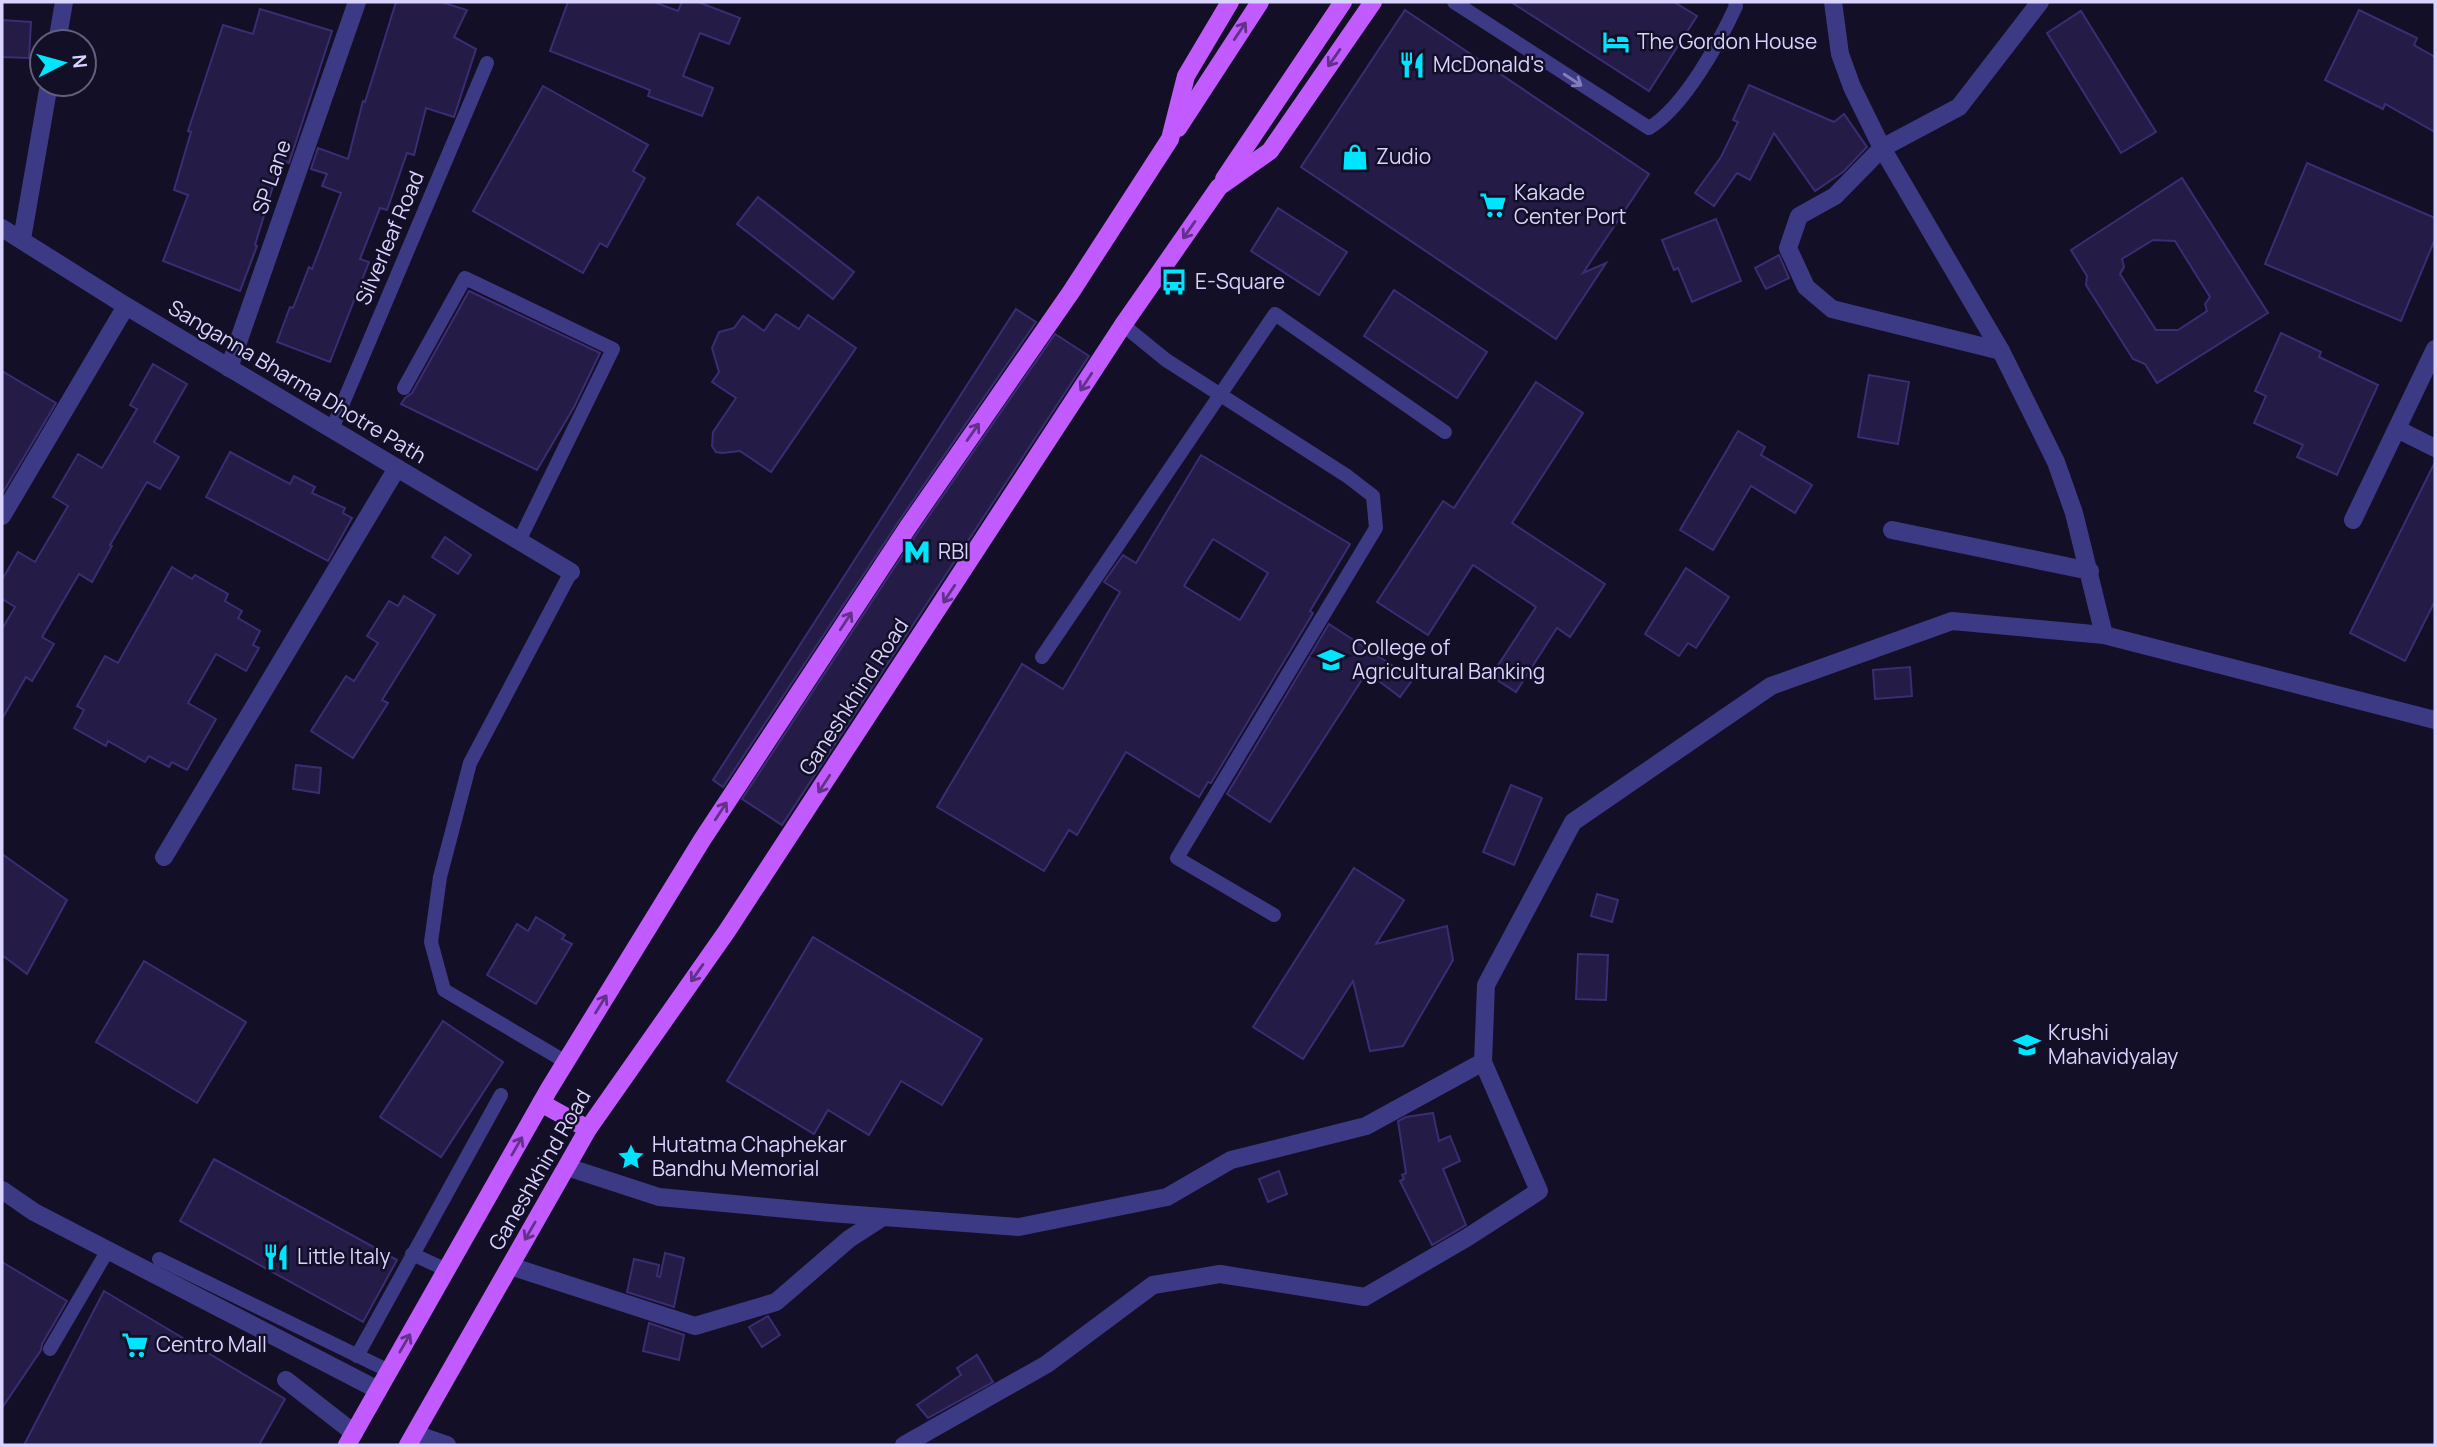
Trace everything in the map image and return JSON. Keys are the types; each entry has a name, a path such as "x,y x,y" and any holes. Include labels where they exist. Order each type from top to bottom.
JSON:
{"main road":[{"name":"Ganeshkhind Road","path":"350,1439 541,1102 702,840 908,527 1071,292 1170,139 1186,76 1230,2"},
{"path":"1170,139 1260,2"},
{"path":"1219,187 1343,2"},
{"name":"Ganeshkhind Road","path":"411,1440 588,1129 735,920 1123,325 1219,187 1270,151 1373,2"},
{"path":"541,1102 588,1129"}],"street":[{"path":"59,28 64,2"},
{"name":"SP Lane","path":"229,368 357,2"},
{"path":"1833,2 1840,54 1852,87 1882,148 2001,351 2056,462 2074,513 2104,635"},
{"path":"2001,351 1832,309 1806,287 1788,248 1799,216 1835,196 1882,148 1959,107 2040,2"},
{"path":"22,239 47,98"},
{"name":"Sanganna Bharma Dhotre Path","path":"2,228 126,306 571,572"},
{"path":"2,516 126,306"},
{"path":"2353,520 2435,349"},
{"path":"2397,429 2435,448"},
{"path":"164,858 397,468"},
{"path":"1892,530 2090,571"},
{"path":"904,1445 1047,1364 1153,1285 1220,1274 1365,1297 1468,1237 1539,1191 1483,1062 1486,985 1573,822 1771,686 1952,621 2104,635 2435,720"},
{"path":"567,1167 659,1197 1020,1227 1167,1197 1231,1160 1366,1126 1483,1062"},
{"path":"2,1190 34,1212 378,1391"},
{"path":"510,1266 695,1326 776,1301 849,1239 883,1217"},
{"path":"286,1380 350,1439"},
{"path":"411,1440 447,1445"}],"lane":[{"path":"1454,2 1649,128 1663,120 1696,76 1721,37 1736,6 1735,2"},
{"name":"Silverleaf Road","path":"331,429 487,63"},
{"path":"404,388 465,278 613,348 519,541"},
{"path":"1042,657 1275,314 1446,432"},
{"path":"1123,325 1166,360 1347,476 1373,496 1376,528 1177,858 1274,915"},
{"path":"566,1062 443,990 431,943 440,877 470,763 571,572"},
{"path":"358,1356 501,1094"},
{"path":"50,1349 108,1250"},
{"path":"412,1254 447,1270"},
{"path":"159,1259 388,1371"}],"building":[{"path":"396,2 441,2 467,10 454,37 476,49 454,117 426,108 414,155 407,153 387,210 380,208 360,259 369,262 330,362 277,342 309,267 312,269 341,193 322,186 327,174 311,169 318,148 348,159 363,101 365,102"},
{"path":"568,2 654,2 678,11 682,2 698,2 740,18 729,44 700,33 683,76 713,88 702,116 648,96 650,90 550,51"},
{"path":"1511,2 1674,2 1697,16 1649,91"},
{"path":"260,9 332,31 289,163 281,160 255,245 257,246 240,291 163,261 188,195 174,190 191,132 188,131 223,25 253,34"},
{"name":"Kakade Center Port","path":"1405,10 1649,174 1583,273 1606,263 1556,339 1301,167"},
{"path":"2359,10 2417,38 2414,45 2435,57 2435,132 2385,104 2383,109 2325,80"},
{"path":"2081,11 2156,132 2121,153 2047,33"},
{"path":"2,20 31,22 31,28 28,28 28,58 2,57"},
{"path":"1749,85 1834,122 1844,114 1867,147 1843,172 1815,191 1774,133 1750,180 1737,173 1714,206 1695,193 1721,157 1738,122 1733,120"},
{"path":"543,86 648,145 633,171 645,178 607,247 600,243 583,273 473,211"},
{"path":"2307,163 2435,218 2435,239 2401,321 2265,264"},
{"path":"2182,178 2268,313 2157,383 2145,364 2133,359 2086,285 2087,276 2071,250","holes":["2153,240 2175,241 2210,297 2205,304 2207,311 2178,330 2156,330 2120,274 2124,267 2122,259"]},
{"path":"758,197 854,272 833,299 737,224"},
{"path":"1278,208 1347,252 1319,295 1251,251"},
{"path":"1716,219 1741,281 1692,302 1678,268 1674,270 1662,240"},
{"path":"1779,255 1789,278 1766,289 1755,268"},
{"path":"1394,290 1487,352 1457,398 1364,336"},
{"path":"469,291 600,353 574,407 537,470 401,404 412,393"},
{"path":"1016,309 1036,322 899,521 723,787 713,780"},
{"path":"776,314 799,329 808,315 856,348 771,472 740,451 716,452 712,446 713,432 736,398 712,382 719,372 712,348 719,332 734,328 743,316 764,331"},
{"path":"2281,333 2321,352 2319,357 2378,385 2337,475 2297,457 2303,445 2254,423 2266,396 2255,391"},
{"path":"1055,334 1089,356 782,825 742,799 917,533"},
{"path":"153,364 187,384 154,442 179,457 160,489 147,482 92,582 79,574 42,637 54,644 32,681 26,677 2,719 2,629 15,607 2,599 2,580 18,552 35,562 68,506 53,497 78,454 102,468 137,409 130,405"},
{"path":"2,371 56,403 2,494"},
{"path":"1869,375 1909,382 1898,444 1858,437"},
{"path":"1536,382 1583,413 1512,523 1605,584 1570,637 1557,628 1516,692 1491,676 1536,607 1473,565 1428,635 1377,602 1443,501 1454,508"},
{"path":"1738,431 1765,447 1761,455 1812,485 1795,513 1751,486 1713,550 1680,530"},
{"path":"230,452 290,484 294,476 315,487 312,493 345,508 343,513 352,518 328,561 206,497"},
{"path":"1201,455 1350,544 1310,611 1313,613 1211,783 1208,782 1199,797 1126,752 1077,835 1069,830 1044,871 937,807 1022,664 1063,689 1120,592 1104,582 1123,555 1136,563","holes":["1213,539 1268,573 1240,620 1184,586"]},
{"path":"2435,462 2435,601 2405,661 2350,633"},
{"path":"445,537 471,555 458,574 432,557"},
{"path":"172,567 192,579 195,575 228,594 225,601 242,611 238,618 260,631 253,645 259,648 246,671 216,654 188,703 216,719 187,770 172,762 169,767 149,756 145,762 108,741 106,746 74,728 84,710 77,706 105,656 118,663"},
{"path":"1686,568 1729,597 1696,648 1688,643 1679,656 1645,634"},
{"path":"404,596 435,615 382,700 388,703 353,758 311,731 346,676 354,681 378,643 367,636 389,601 398,606"},
{"path":"1329,624 1413,679 1400,697 1367,672 1270,822 1227,794"},
{"path":"1910,667 1912,696 1875,699 1873,670"},
{"path":"296,765 321,768 319,793 293,789"},
{"path":"1511,785 1542,798 1514,865 1483,852"},
{"path":"2,854 67,900 27,974 2,955"},
{"path":"1354,868 1404,900 1376,944 1447,926 1453,960 1403,1046 1370,1051 1353,981 1303,1059 1253,1027"},
{"path":"1597,894 1618,900 1612,922 1591,916"},
{"path":"536,917 565,935 562,939 572,944 536,1004 487,975 517,924 528,931"},
{"path":"813,937 982,1039 942,1105 901,1081 869,1135 828,1110 814,1134 727,1081"},
{"path":"1578,954 1608,955 1606,1000 1576,999"},
{"path":"144,961 246,1022 197,1103 96,1042"},
{"path":"443,1021 503,1062 441,1157 380,1117"},
{"path":"1433,1113 1439,1141 1450,1136 1460,1161 1443,1169 1466,1225 1432,1245 1400,1181 1406,1173 1398,1121 1406,1117"},
{"path":"214,1159 397,1260 363,1322 180,1221"},
{"path":"1279,1171 1287,1194 1268,1202 1259,1179"},
{"path":"665,1253 684,1258 674,1307 627,1292 634,1259 659,1265 657,1276 660,1277"},
{"path":"2,1262 67,1301 41,1350 2,1408"},
{"name":"Centro Mall","path":"104,1291 285,1399 259,1445 24,1445"},
{"path":"768,1316 780,1335 762,1347 749,1327"},
{"path":"649,1323 684,1335 679,1360 643,1351"},
{"path":"977,1355 993,1382 928,1418 917,1405 961,1375 957,1368"}],"place":[{"name":"The Gordon House","path":"1616,42"},
{"name":"McDonald's","path":"1412,65"},
{"name":"Zudio","path":"1355,157"},
{"name":"Kakade Center Port","path":"1493,205"},
{"name":"E-Square","path":"1174,282"},
{"name":"RBI","path":"917,552"},
{"name":"College of Agricultural Banking","path":"1331,660"},
{"name":"Krushi Mahavidyalay","path":"2027,1045"},
{"name":"Hutatma Chaphekar Bandhu Memorial","path":"631,1157"},
{"name":"Little Italy","path":"276,1257"},
{"name":"Centro Mall","path":"135,1345"}]}
